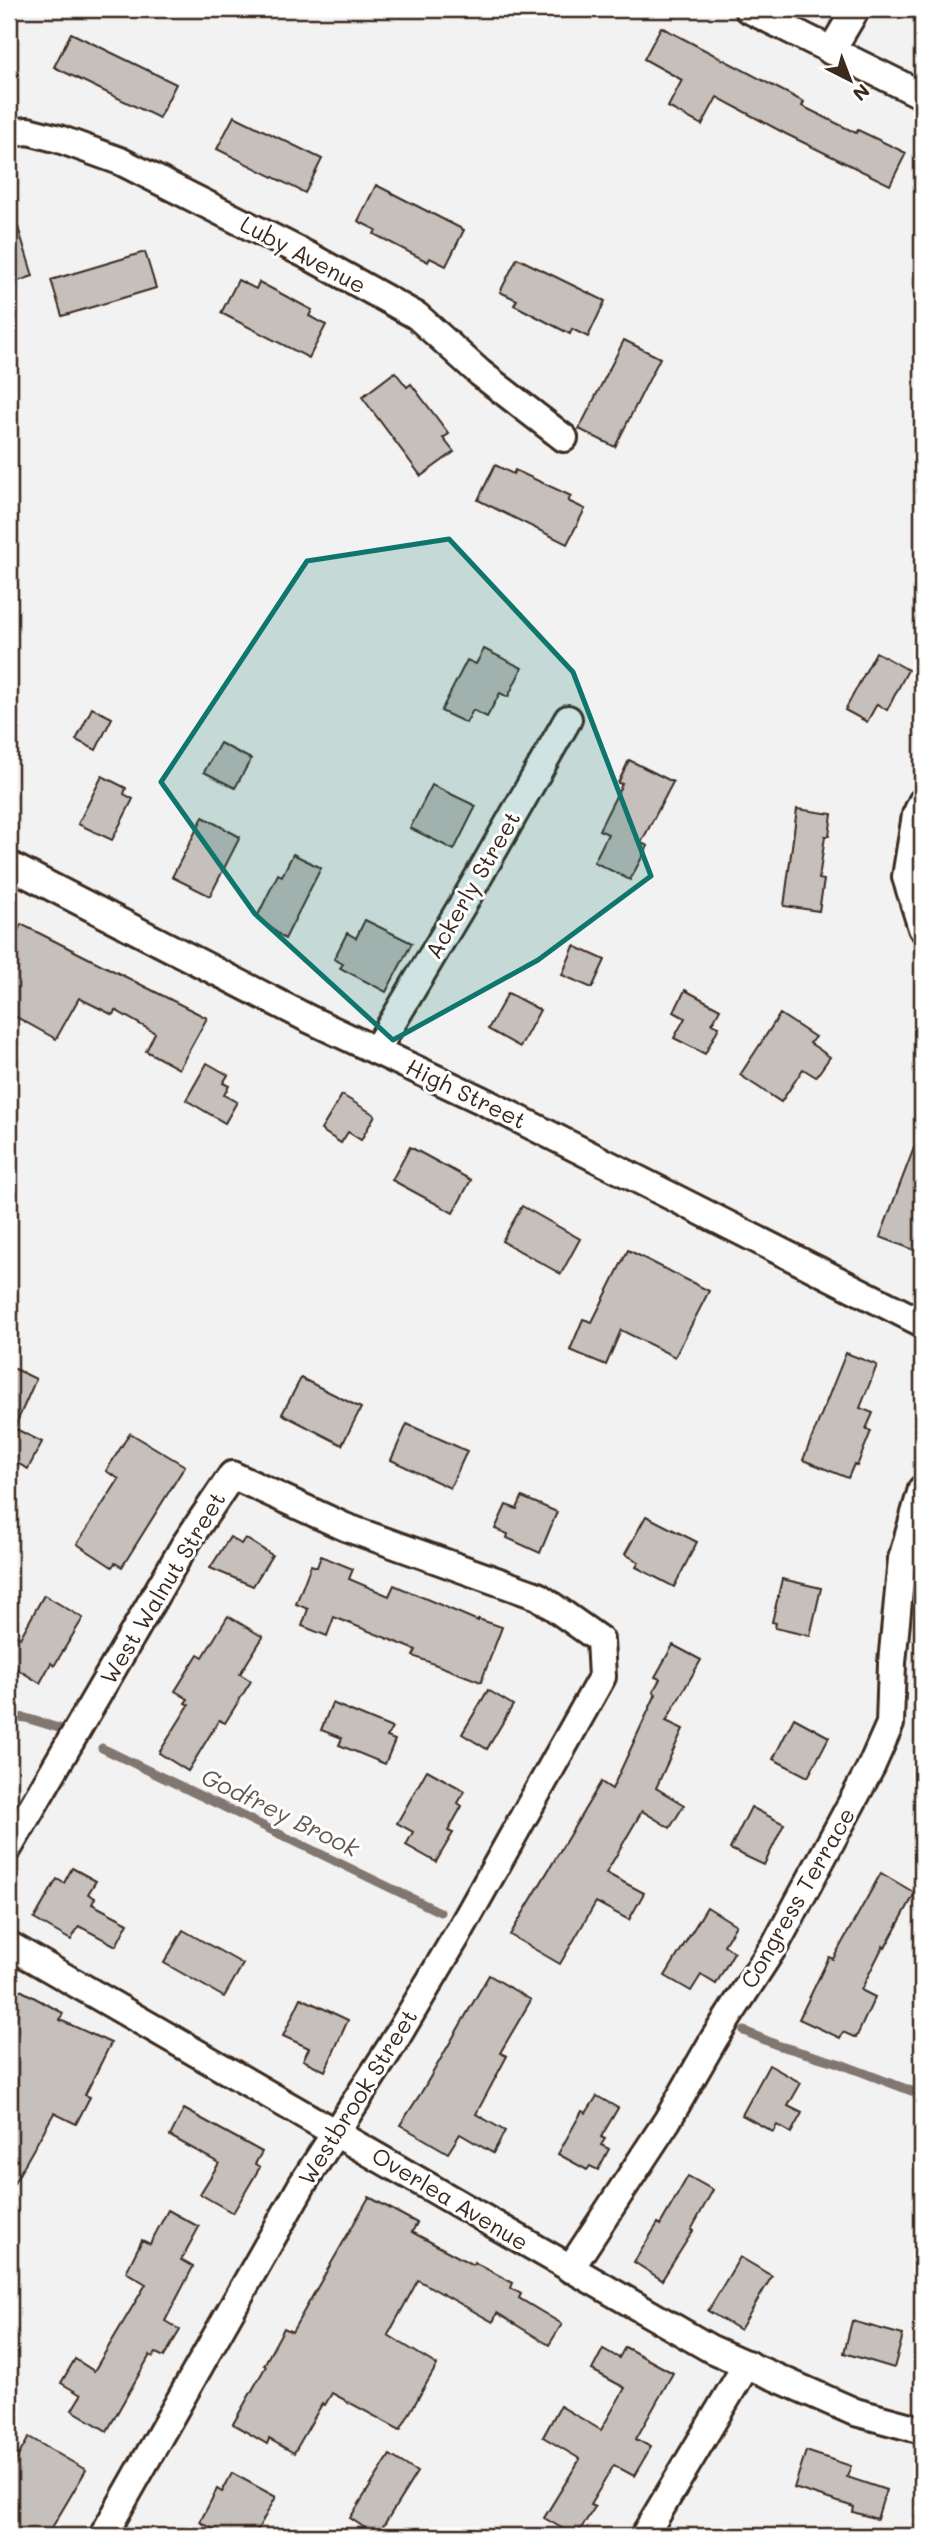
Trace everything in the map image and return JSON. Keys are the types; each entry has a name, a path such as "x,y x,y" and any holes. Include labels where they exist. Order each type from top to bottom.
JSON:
{"street":[{"path":"748,9 922,95"},
{"path":"831,51 856,9"},
{"name":"Luby Avenue","path":"9,132 28,131 59,139 120,161 307,255 417,316 480,373 564,438"},
{"name":"Ackerly Street","path":"376,1050 568,719"},
{"path":"922,802 916,815 906,877 922,928"},
{"name":"High Street","path":"9,865 309,1019 481,1100 922,1323"},
{"name":"West Walnut Street","path":"9,1847 184,1546 232,1475 345,1527 538,1595 600,1640 601,1655"},
{"name":"Congress Terrace","path":"570,2269 667,2121 714,2039 778,1940 871,1767 890,1724 892,1663 902,1559 922,1489"},
{"name":"Westbrook Street","path":"103,2536 303,2183 459,1933 602,1677 601,1655"},
{"name":"Overlea Avenue","path":"9,1945 711,2349 855,2412 922,2430"},
{"path":"644,2536 747,2364"}],"highlighted area":[{"path":"449,539 573,672 651,876 538,960 393,1040 255,914 161,782 307,561"}],"building":[{"path":"661,27 804,102 802,106 856,133 858,130 906,153 890,185 717,97 702,125 668,107 682,80 644,59"},
{"path":"71,33 176,84 159,118 54,67"},
{"path":"234,116 322,159 305,193 217,149"},
{"path":"376,185 464,230 446,266 430,258 428,262 374,234 376,230 358,221"},
{"path":"14,214 33,276 9,284 9,215"},
{"path":"145,252 156,288 62,316 51,280"},
{"path":"517,258 605,301 588,337 572,329 570,334 514,305 517,300 500,292"},
{"path":"238,280 256,289 259,282 312,310 309,316 326,325 309,358 221,313"},
{"path":"624,340 660,358 615,447 579,429"},
{"path":"395,372 407,387 411,384 449,434 443,438 454,452 421,476 362,397"},
{"path":"495,465 513,474 515,470 571,496 568,501 585,509 567,544 478,500"},
{"path":"484,649 522,668 508,697 500,693 487,717 473,710 466,723 441,711 467,660 476,664"},
{"path":"876,652 908,670 887,710 877,704 867,722 845,710"},
{"path":"92,708 112,718 96,750 76,740"},
{"path":"220,743 251,759 235,788 204,772"},
{"path":"629,760 673,782 641,843 648,846 630,880 594,862 608,834 599,830 622,784 618,783"},
{"path":"102,776 126,788 124,794 133,799 112,840 78,824"},
{"path":"432,785 476,806 454,850 410,828"},
{"path":"797,809 832,814 829,836 825,836 819,879 824,880 819,911 784,906"},
{"path":"203,817 240,837 210,896 172,877"},
{"path":"293,854 321,868 285,939 257,917 278,874 282,876"},
{"path":"365,920 412,943 386,992 340,968 343,964 334,959 347,933 356,938"},
{"path":"21,924 207,1018 179,1069 146,1051 155,1033 115,1010 113,1015 79,998 56,1039 9,1013 9,950"},
{"path":"574,946 605,960 592,988 562,975"},
{"path":"685,990 720,1009 712,1024 719,1027 705,1054 674,1038 685,1018 674,1012"},
{"path":"508,993 540,1010 520,1047 488,1029"},
{"path":"780,1014 815,1037 810,1043 830,1057 816,1077 803,1069 781,1102 740,1075"},
{"path":"207,1063 228,1075 223,1083 229,1086 224,1095 237,1102 225,1123 186,1100"},
{"path":"342,1095 375,1115 361,1140 348,1132 341,1143 321,1130"},
{"path":"922,1132 922,1253 880,1237"},
{"path":"410,1147 471,1180 453,1213 392,1180"},
{"path":"522,1206 580,1239 561,1274 502,1241"},
{"path":"628,1250 709,1291 675,1357 621,1330 606,1365 570,1350 583,1319 592,1322"},
{"path":"846,1353 877,1365 860,1408 873,1413 866,1429 871,1431 857,1466 854,1464 848,1478 803,1460"},
{"path":"9,1366 36,1379 9,1440"},
{"path":"301,1378 361,1408 342,1445 282,1414"},
{"path":"407,1424 467,1451 450,1488 391,1460"},
{"path":"16,1429 42,1442 28,1469 9,1459 9,1443"},
{"path":"130,1433 185,1466 122,1567 115,1563 112,1567 77,1544 119,1479 106,1471"},
{"path":"522,1497 557,1512 540,1553 507,1538 508,1534 495,1529 506,1505 517,1509"},
{"path":"646,1516 697,1542 674,1587 636,1567 639,1562 625,1554"},
{"path":"230,1537 241,1544 245,1538 272,1555 253,1586 210,1568"},
{"path":"321,1556 353,1569 349,1579 389,1596 394,1585 478,1621 502,1627 481,1682 413,1656 416,1650 334,1617 327,1636 302,1626 308,1609 296,1604 311,1565 317,1567"},
{"path":"782,1579 821,1588 810,1636 775,1628 776,1623 772,1622"},
{"path":"44,1595 83,1618 54,1666 51,1663 40,1683 9,1664 9,1631 20,1638"},
{"path":"228,1616 263,1637 240,1674 251,1681 225,1723 219,1720 188,1771 159,1753 189,1705 185,1703 188,1699 175,1691 198,1654 203,1657"},
{"path":"673,1645 701,1660 666,1721 683,1729 656,1788 684,1805 670,1828 642,1811 606,1873 644,1893 629,1920 596,1902 560,1964 510,1935 601,1782 612,1789 656,1694 653,1692 660,1679 655,1677"},
{"path":"488,1690 513,1705 487,1749 462,1734"},
{"path":"332,1703 392,1728 387,1737 395,1740 385,1764 339,1745 342,1738 321,1730"},
{"path":"794,1718 829,1737 808,1777 773,1759"},
{"path":"427,1770 465,1791 458,1803 462,1806 448,1831 453,1833 436,1862 406,1845 413,1832 397,1823"},
{"path":"751,1807 784,1824 764,1865 730,1849"},
{"path":"72,1868 96,1881 88,1894 95,1898 92,1904 128,1923 116,1946 79,1926 71,1940 34,1919 57,1879 64,1883"},
{"path":"881,1873 915,1893 885,1948 883,1946 861,1990 875,1997 856,2038 843,2032 840,2038 799,2019 829,1957 833,1959"},
{"path":"707,1907 736,1925 724,1945 734,1952 716,1984 701,1975 691,1991 665,1976"},
{"path":"183,1930 243,1964 224,1997 164,1963"},
{"path":"489,1975 531,2000 500,2053 507,2056 476,2114 505,2131 493,2153 460,2134 448,2153 400,2125"},
{"path":"9,1984 63,2013 60,2020 111,2043 85,2095 90,2097 76,2124 54,2113 9,2192"},
{"path":"301,1998 348,2020 325,2071 303,2060 309,2048 283,2036"},
{"path":"769,2065 801,2083 788,2106 802,2113 791,2133 777,2125 773,2132 742,2115"},
{"path":"597,2096 618,2108 601,2137 605,2139 601,2145 609,2149 598,2170 590,2166 587,2170 558,2154 582,2111 586,2113"},
{"path":"184,2109 262,2152 255,2164 260,2167 233,2213 200,2194 219,2163 170,2136"},
{"path":"688,2176 713,2190 691,2230 693,2231 662,2280 634,2262 658,2223 660,2225"},
{"path":"369,2197 417,2223 412,2232 513,2283 511,2288 521,2294 519,2298 562,2324 549,2345 497,2313 493,2322 418,2280 388,2335 437,2365 400,2430 332,2393 325,2405 322,2404 294,2453 269,2439 267,2444 233,2424 284,2328 292,2332"},
{"path":"168,2210 199,2227 181,2260 193,2267 165,2321 180,2330 164,2357 156,2353 153,2357 150,2355 107,2431 72,2410 81,2395 61,2383 75,2359 94,2371 146,2284 126,2272 142,2240 150,2244"},
{"path":"740,2257 772,2276 740,2330 708,2311"},
{"path":"852,2321 903,2335 894,2368 844,2353"},
{"path":"625,2347 673,2373 636,2439 651,2447 634,2476 614,2465 590,2505 595,2507 576,2536 544,2518 580,2459 543,2437 560,2406 601,2430 625,2388 592,2370 603,2349 619,2358"},
{"path":"29,2437 86,2470 47,2536 9,2536 9,2472"},
{"path":"806,2451 851,2466 847,2477 886,2490 877,2519 853,2512 854,2507 794,2488"},
{"path":"390,2455 417,2472 377,2536 350,2518"},
{"path":"232,2473 276,2497 254,2536 226,2536 200,2522 217,2489 222,2492"}],"waterway":[{"name":"Godfrey Brook","path":"9,1716 26,1718 65,1730"},
{"name":"Godfrey Brook","path":"102,1748 440,1912"},
{"name":"Godfrey Brook","path":"744,2031 922,2095"}]}
